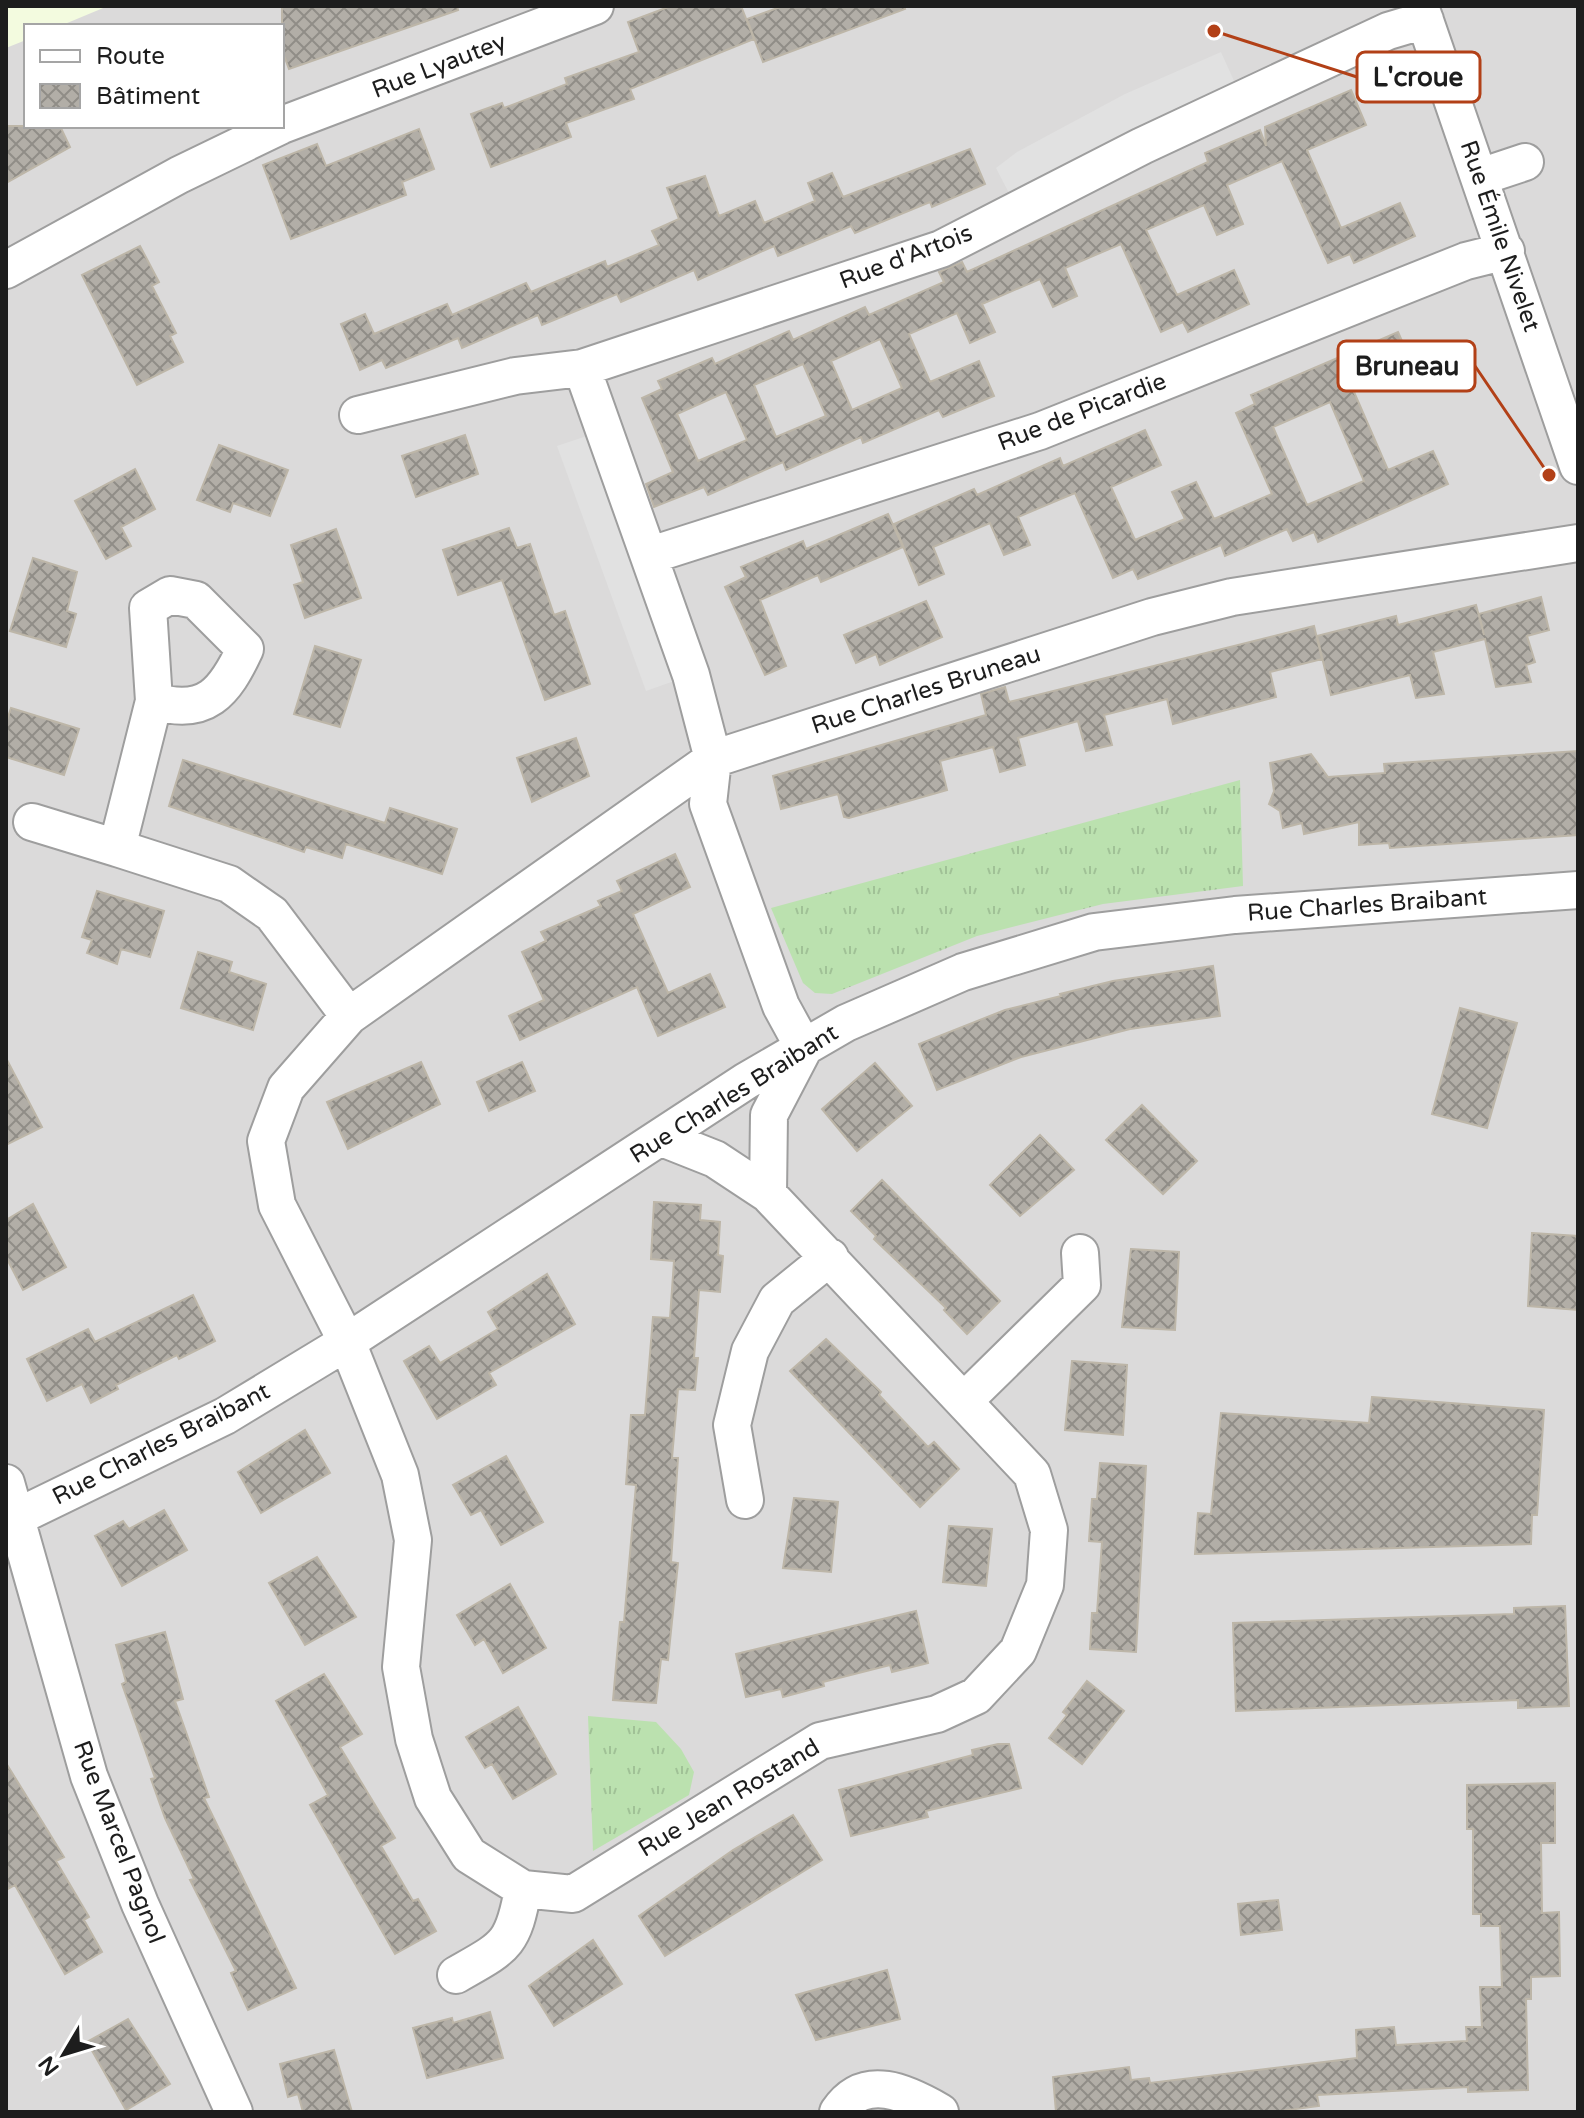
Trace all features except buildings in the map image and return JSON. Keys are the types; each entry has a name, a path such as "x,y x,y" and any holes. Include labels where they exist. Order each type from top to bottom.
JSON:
{"street":[{"name":"Rue Lyautey","path":"284,125 595,6"},
{"name":"Rue Émile Nivelet","path":"1422,13 1578,466"},
{"name":"Rue d'Artois","path":"358,415 515,376 582,368 941,249 1142,146 1422,13"},
{"name":"Rue Lyautey","path":"6,270 179,175 277,128"},
{"path":"1480,177 1525,162"},
{"name":"Rue de Picardie","path":"651,555 1040,431 1466,261 1506,251"},
{"path":"582,368 651,555 691,675 713,759 708,804 781,1006 804,1048 769,1115 768,1194"},
{"name":"Rue Charles Bruneau","path":"347,1342 277,1205 266,1141 286,1088 349,1016 713,759 1152,617 1232,597 1578,543"},
{"path":"117,848 154,701"},
{"path":"32,822 229,884 272,914 349,1016"},
{"name":"Rue Charles Braibant","path":"15,1518 225,1416 347,1342 804,1048 846,1023 963,972 1094,932 1235,915 1578,890"},
{"name":"Rue Jean Rostand","path":"347,1342 400,1475 413,1540 401,1667 414,1739 433,1798 469,1855 523,1889 573,1894 820,1741 937,1714 976,1696 1018,1651 1045,1585 1049,1530 1032,1474 768,1194 715,1159 662,1138"},
{"path":"965,1400 1082,1285 1080,1253"},
{"path":"745,1500 732,1425 750,1351 777,1300 830,1257"},
{"name":"Rue Marcel Pagnol","path":"6,1483 89,1776 140,1904 234,2112"},
{"path":"456,1975 492,1954 515,1931 523,1889"},
{"path":"838,2112 845,2101 875,2088 903,2091 940,2112"}],"shaded area":[{"path":"6,6 1578,6 1578,2112 6,2112"},
{"path":"6,6 108,6 65,24 24,24 24,41 6,48"},
{"path":"1221,52 1235,83 1142,126 1011,197 996,168 1017,152 1125,94"},
{"path":"605,430 691,675 646,691 557,446"}],"green space":[{"path":"1240,780 1243,886 1103,904 977,936 832,994 815,993 803,983 771,908"},
{"path":"588,1716 656,1722 681,1749 694,1772 689,1795 593,1851"}],"place":[{"name":"L'croue","path":"1214,31"},
{"name":"Bruneau","path":"1549,475"}]}
